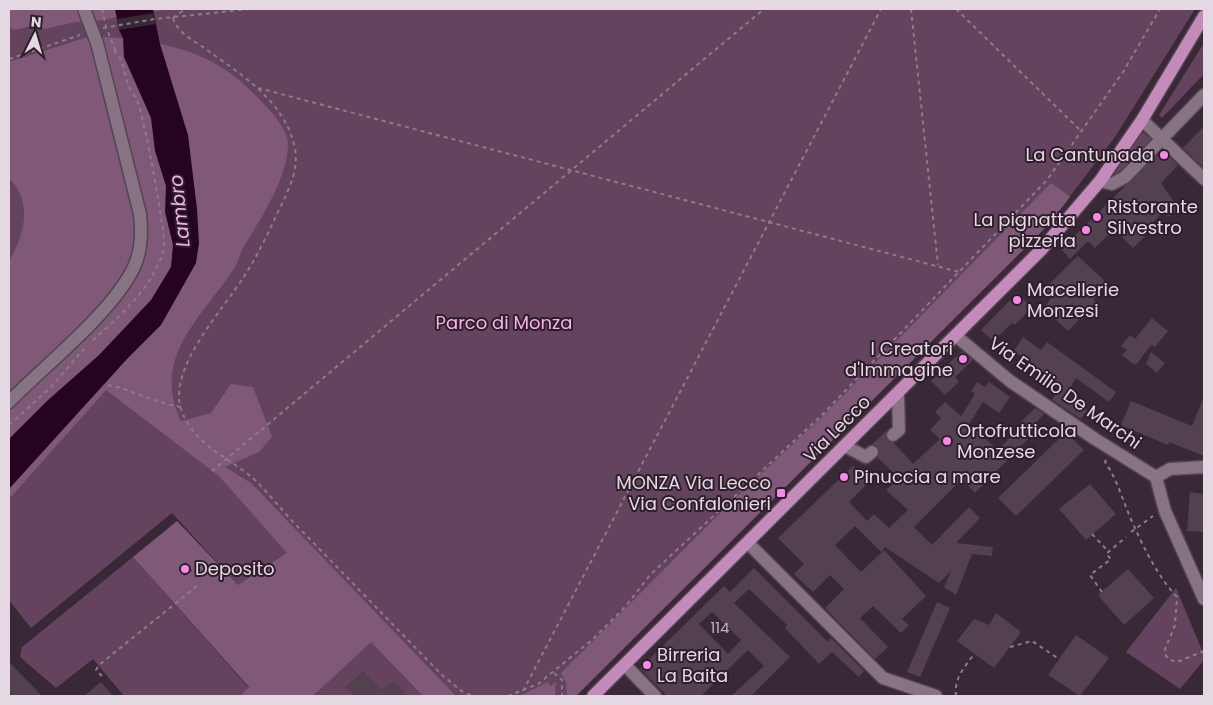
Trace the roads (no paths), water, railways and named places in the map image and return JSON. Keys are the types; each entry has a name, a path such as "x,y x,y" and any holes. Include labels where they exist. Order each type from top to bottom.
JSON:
{"main road":[{"name":"Via Lecco","path":"593,696 1041,250 1100,181 1142,120 1204,16"}],"street":[{"path":"9,402 109,304 134,268 139,254 142,234 140,214 95,36 84,9"},
{"path":"1100,181 1112,184 1125,177 1204,95"},
{"path":"1142,120 1204,180"},
{"name":"Via Emilio De Marchi","path":"956,336 1010,381 1156,477"},
{"path":"893,435 898,430 898,394"},
{"path":"845,446 866,457 872,452"},
{"path":"1204,467 1170,469 1156,477 1165,511 1204,599"},
{"path":"748,543 884,678 936,696"},
{"path":"625,665 655,696"}],"water":[{"name":"Lambro","path":"115,9 153,9 160,44 188,135 197,209 199,243 196,263 161,325 127,359 9,489 9,439 47,401 99,355 151,300 171,267 173,245 165,212 166,186 155,151 151,118 124,57 123,38 119,30"}],"tunnel":[{"path":"872,452 893,435"}],"place":[{"name":"La Cantunada","path":"1164,155"},
{"name":"Ristorante Silvestro","path":"1097,217"},
{"name":"La pignatta pizzeria","path":"1086,230"},
{"name":"Macellerie Monzesi","path":"1017,300"},
{"name":"I Creatori d'Immagine","path":"963,359"},
{"name":"Ortofrutticola Monzese","path":"947,441"},
{"name":"Pinuccia a mare","path":"844,477"},
{"name":"MONZA Via Lecco Via Confalonieri","path":"781,493"},
{"name":"Deposito","path":"185,569"},
{"name":"Birreria La Baita","path":"647,665"}],"park label":[{"name":"Parco di Monza","path":"504,323"}]}
